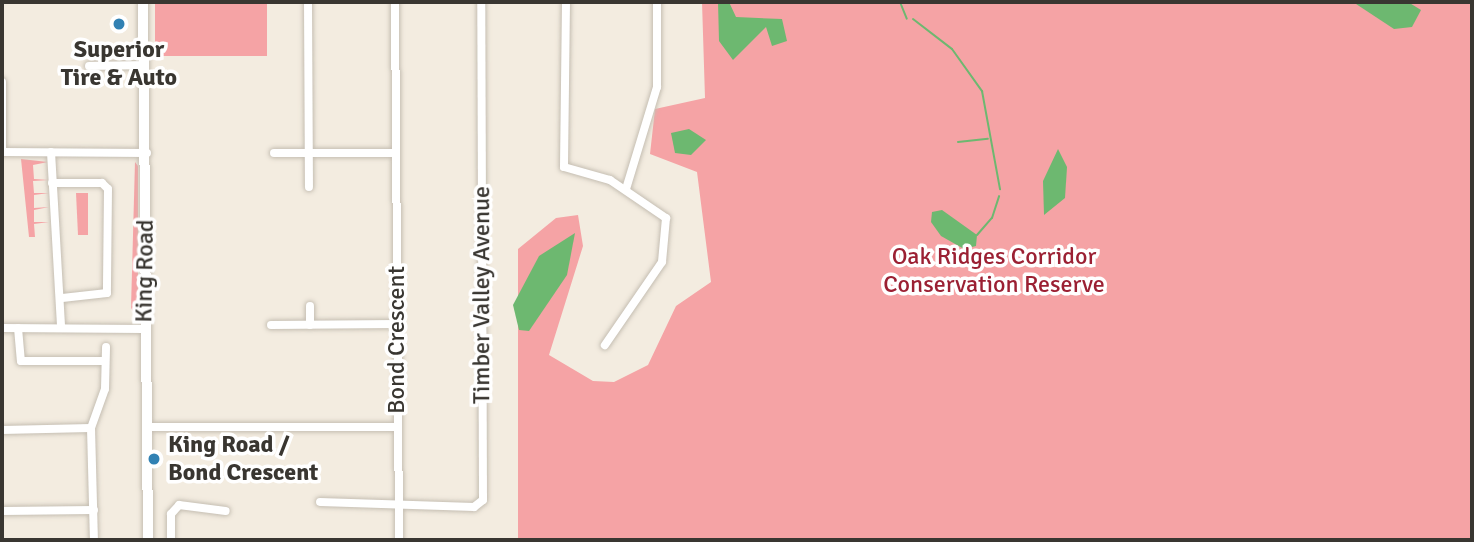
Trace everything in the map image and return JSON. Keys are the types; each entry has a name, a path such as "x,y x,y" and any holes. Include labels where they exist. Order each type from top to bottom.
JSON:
{"main road":[{"name":"King Road","path":"144,2 147,153 144,329 148,540"}],"street":[{"path":"308,2 309,187"},
{"name":"Bond Crescent","path":"146,427 398,426 395,2"},
{"name":"Timber Valley Avenue","path":"320,502 398,507 474,507 484,496 481,2"},
{"path":"566,2 563,164 569,172 600,175 664,211 666,246 658,270 605,345"},
{"path":"626,189 657,87 656,2"},
{"path":"89,66 144,65"},
{"path":"2,82 2,152 147,153"},
{"path":"51,152 62,298 61,328"},
{"path":"274,153 396,153"},
{"path":"52,183 102,183 108,189 107,293 62,298"},
{"path":"310,306 310,324"},
{"path":"271,325 397,324"},
{"path":"2,328 144,329"},
{"path":"18,328 21,361 106,361"},
{"path":"94,540 91,428 105,389 106,347"},
{"path":"398,426 399,540"},
{"path":"2,430 91,428"},
{"path":"171,540 171,514 179,505 226,511"},
{"path":"2,511 94,510"}],"green space":[{"path":"155,2 267,2 267,56 155,56"},
{"name":"Oak Ridges Corridor Conservation Reserve","path":"702,2 1472,2 1472,540 518,540 518,249 556,218 578,215 583,246 549,355 593,381 614,382 648,365 676,306 711,282 697,172 650,154 655,109 705,98"},
{"path":"21,159 48,162 33,165 34,179 49,180 33,181 34,193 49,193 34,195 34,208 49,207 34,210 34,222 49,222 34,224 35,237 29,237"},
{"path":"135,162 138,166 138,320 131,308"},
{"path":"76,193 88,193 88,235 78,235"}],"shaded area":[{"path":"718,2 729,2 736,17 782,19 787,41 772,46 766,27 733,60 719,41"},
{"path":"1353,2 1408,2 1421,10 1412,27 1394,29"},
{"path":"689,129 706,140 691,155 675,153 671,133"},
{"path":"1058,149 1067,167 1065,198 1044,215 1043,181"},
{"path":"942,210 977,235 976,246 964,249 941,236 931,222 932,212"},
{"path":"575,233 567,275 529,331 519,330 513,305 539,256"}],"waterway":[{"path":"900,2 907,19"},
{"path":"913,19 952,49 982,91 1000,189"},
{"path":"958,142 988,139"},
{"path":"977,235 992,218 999,196"}],"place":[{"name":"Superior Tire & Auto","path":"119,24"},
{"name":"King Road / Bond Crescent","path":"154,459"}]}
